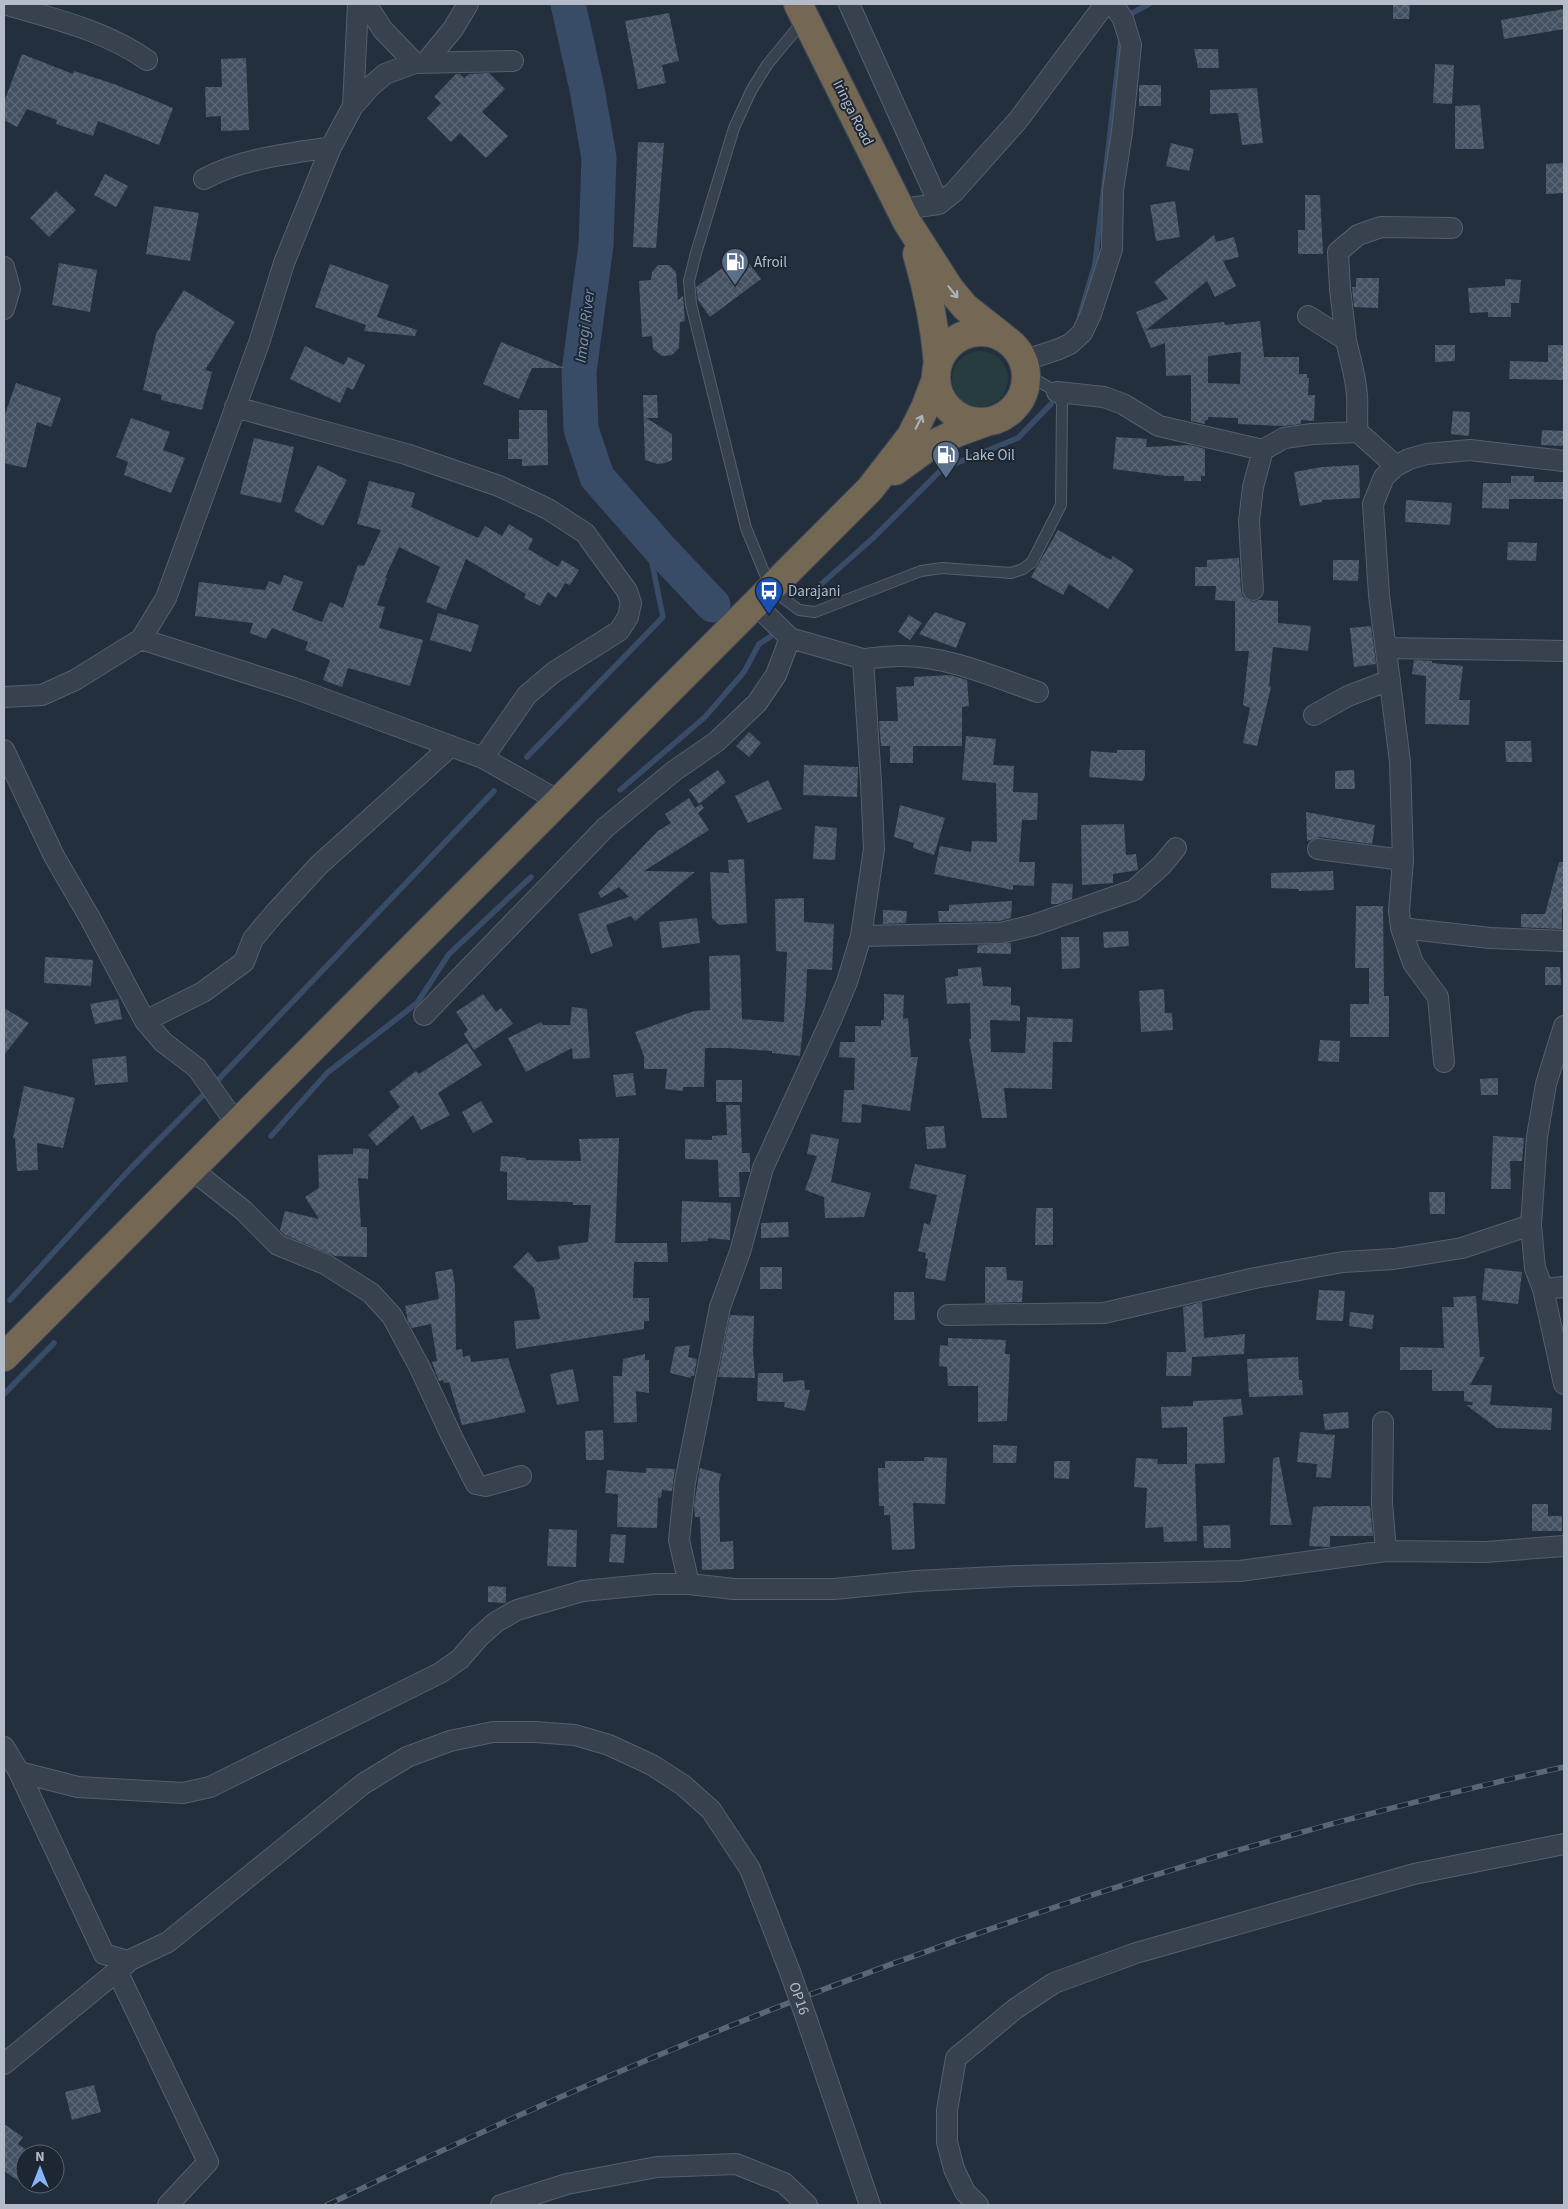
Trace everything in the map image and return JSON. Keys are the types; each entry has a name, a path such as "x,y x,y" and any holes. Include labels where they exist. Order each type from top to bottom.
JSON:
{"highway":[{"name":"Iringa Road","path":"802,11 905,216"},
{"path":"870,489 928,447 956,433 998,419 1014,408 1022,395 1019,358 965,307 955,295 905,216"},
{"path":"905,216 929,294 935,328 938,392 951,412 962,418 986,422"},
{"path":"4,1357 870,489 911,436 925,408 937,371 948,346 956,339 972,333 985,332 1019,358"}],"street":[{"path":"4,4 105,36 128,47 147,60"},
{"path":"353,106 358,4"},
{"path":"366,4 383,30 420,62"},
{"path":"420,62 453,29 468,4"},
{"path":"849,4 939,204"},
{"path":"905,216 939,204 954,192 1019,119 1100,5 1123,19 1131,46 1122,132 1113,190 1112,249 1091,314 1082,333 1070,344 1059,349 1019,358"},
{"path":"4,697 42,695 75,680 141,639 166,598 258,344 284,263 331,147 353,106 385,74 420,62 514,60"},
{"path":"204,179 226,167 275,156 331,147"},
{"path":"1396,466 1358,432 1356,418 1358,398 1355,372 1346,340 1338,252 1358,235 1381,227 1452,228"},
{"path":"4,267 10,289 4,309"},
{"path":"1308,316 1346,340"},
{"path":"1057,392 1104,397 1123,404 1159,426 1263,450 1284,438 1312,434 1358,432"},
{"path":"235,408 406,454 499,486 548,509 585,533 627,591 631,603 628,617 619,630 554,672 527,695 483,758"},
{"path":"1253,590 1249,521 1253,487 1263,450"},
{"path":"1444,1062 1438,997 1413,963 1401,928 1399,911 1403,860 1400,762 1379,595 1373,504 1376,492 1384,477 1396,466 1409,459 1427,454 1487,451 1564,461"},
{"path":"763,597 790,638 863,659 901,656 930,659 970,669 1038,692"},
{"path":"424,1015 606,827 674,771 716,742 757,703 776,675 790,638"},
{"path":"141,639 294,688 483,758 559,801"},
{"path":"1387,648 1564,651"},
{"path":"689,1584 679,1540 684,1482 720,1306 740,1252 763,1168 831,1020 847,982 861,936 874,850 863,659"},
{"path":"1314,715 1348,696 1390,680"},
{"path":"144,1021 204,992 244,962 253,939 319,865 451,746"},
{"path":"4,750 54,856 90,918 144,1021 163,1042 197,1068 236,1124"},
{"path":"861,936 1001,933 1034,925 1134,890 1162,865 1176,848"},
{"path":"1318,848 1403,860"},
{"path":"1401,928 1490,938 1564,941"},
{"path":"1564,1026 1546,1084 1537,1137 1531,1225 1535,1268 1543,1289 1564,1384"},
{"path":"191,1169 244,1210 278,1245 338,1271 377,1299 392,1316 419,1366 476,1484 486,1486 521,1476"},
{"path":"948,1315 1104,1313 1255,1278 1343,1262 1394,1259 1462,1248 1531,1225"},
{"path":"1543,1289 1564,1287"},
{"path":"1383,1422 1382,1503 1386,1551"},
{"path":"19,1772 78,1787 183,1793 210,1787 440,1673 460,1659 479,1637 496,1622 517,1610 583,1591 655,1584 689,1584 734,1590 834,1589 916,1581 1016,1576 1240,1571 1386,1551 1486,1552 1564,1546"},
{"name":"OP16","path":"4,2064 123,1966 168,1942 363,1784 408,1756 450,1740 493,1732 535,1732 575,1735 618,1749 652,1764 683,1785 711,1810 732,1839 750,1868 790,1972 870,2205"},
{"path":"4,1747 19,1772 104,1954 123,1966 208,2162 168,2205"},
{"path":"978,2205 965,2192 954,2169 947,2142 947,2110 956,2058 1015,2009 1054,1983 1136,1953 1414,1874 1564,1844"},
{"path":"501,2205 567,2184 657,2167 736,2164 784,2182 807,2205"}],"lane":[{"path":"802,11 751,91 734,128 689,281 695,324 763,597 799,610 815,612 921,571 942,568 1011,573 1023,569 1032,562 1061,505 1062,404 1057,392 1019,358"}],"green space":[{"path":"975,351 985,351 1000,359 1006,368 1008,379 1006,390 1000,399 985,407 975,407 964,402 957,395 952,384 952,374 957,363 964,356"}],"building":[{"path":"1393,4 1410,4 1409,19 1393,19"},
{"path":"1564,9 1564,29 1504,39 1501,20"},
{"path":"669,13 679,61 662,65 666,83 638,89 625,21"},
{"path":"1194,49 1218,49 1219,68 1198,68"},
{"path":"22,54 73,74 74,71 114,84 173,108 159,145 98,121 93,136 56,124 57,120 27,109 17,127 4,120 4,102"},
{"path":"246,58 249,130 221,131 221,116 206,117 205,87 222,87 221,59"},
{"path":"1435,64 1454,65 1452,104 1433,103"},
{"path":"489,73 505,89 482,112 508,136 486,158 460,133 451,142 427,118 441,103 434,97 456,74 460,74 464,78 469,74"},
{"path":"1139,85 1161,85 1161,106 1139,106"},
{"path":"1257,88 1263,143 1242,145 1238,113 1210,114 1210,90"},
{"path":"1480,105 1484,149 1455,149 1455,106"},
{"path":"638,142 664,143 656,248 633,247"},
{"path":"1171,143 1194,149 1189,171 1166,166"},
{"path":"1564,163 1564,193 1546,194 1546,164"},
{"path":"105,174 128,186 116,207 94,195"},
{"path":"56,191 76,210 49,237 30,218"},
{"path":"1305,195 1320,195 1323,254 1298,254 1298,230 1305,230"},
{"path":"1175,201 1180,237 1156,241 1150,205"},
{"path":"154,206 199,213 190,261 146,254"},
{"path":"1214,235 1216,242 1234,237 1239,257 1223,261 1236,286 1215,297 1207,281 1146,330 1224,322 1225,325 1260,321 1264,357 1299,357 1299,374 1307,374 1307,378 1309,378 1308,395 1315,395 1314,421 1301,420 1301,424 1283,426 1238,424 1238,418 1208,417 1208,420 1205,420 1205,424 1191,421 1191,375 1166,376 1165,343 1151,348 1136,312 1168,299 1154,282","holes":["1241,352 1240,384 1208,383 1208,356"]},
{"path":"742,254 761,279 710,317 698,300 696,287"},
{"path":"59,263 97,270 90,312 52,305"},
{"path":"330,264 389,285 377,317 417,330 415,336 364,331 366,325 315,307"},
{"path":"658,265 669,265 676,272 678,300 683,296 685,321 680,322 679,348 672,355 662,356 653,349 652,336 642,337 639,281 651,280 652,272"},
{"path":"1356,278 1379,278 1378,308 1354,307 1352,287 1356,287"},
{"path":"1505,279 1521,280 1519,303 1511,303 1511,317 1488,317 1488,312 1470,313 1468,288 1505,286"},
{"path":"184,290 235,322 205,370 212,372 202,410 161,400 162,395 143,390 156,334"},
{"path":"501,342 565,368 532,368 519,399 483,384"},
{"path":"1435,345 1455,345 1455,361 1435,362"},
{"path":"1548,345 1564,345 1564,380 1509,379 1510,361 1548,362"},
{"path":"305,346 344,365 348,357 365,365 353,390 347,387 340,403 290,379"},
{"path":"16,383 61,398 51,427 37,422 26,468 4,463 4,417"},
{"path":"643,395 657,395 658,418 646,418 672,434 672,460 665,463 658,464 645,460"},
{"path":"519,410 547,410 548,465 522,466 522,459 508,459 508,439 519,439"},
{"path":"1453,411 1470,412 1469,436 1451,434"},
{"path":"131,418 170,432 163,450 185,458 171,493 124,475 128,462 116,457"},
{"path":"1542,430 1564,431 1564,446 1541,445"},
{"path":"1116,437 1147,439 1146,447 1190,445 1205,449 1205,476 1201,476 1201,481 1184,481 1184,476 1168,476 1113,469"},
{"path":"254,438 294,447 281,503 240,494"},
{"path":"318,465 347,480 323,526 294,511"},
{"path":"1359,465 1360,498 1322,500 1322,502 1300,506 1294,472 1322,467"},
{"path":"1511,476 1534,476 1534,482 1564,482 1564,499 1509,499 1509,509 1482,508 1483,483 1511,483"},
{"path":"369,481 415,493 411,507 478,538 485,526 502,536 509,524 533,539 528,549 558,567 562,560 579,570 570,585 565,583 556,598 548,592 540,606 524,598 526,594 466,559 446,610 426,602 440,567 399,547 385,578 387,578 377,605 385,607 379,628 423,640 410,686 348,668 342,687 323,680 330,660 305,650 308,642 272,628 266,639 250,633 253,623 195,616 199,582 265,590 269,581 280,585 284,575 303,582 292,610 322,622 330,602 343,608 358,565 364,566 381,530 357,524"},
{"path":"1406,500 1452,503 1450,525 1405,522"},
{"path":"1058,530 1111,560 1113,556 1134,570 1108,609 1069,584 1063,595 1031,577"},
{"path":"1508,542 1537,543 1536,561 1507,560"},
{"path":"1239,558 1243,597 1253,602 1259,600 1278,601 1278,623 1311,626 1308,651 1273,647 1269,686 1271,687 1257,746 1243,743 1250,708 1243,705 1249,651 1235,651 1235,601 1215,600 1216,586 1195,586 1195,567 1207,567 1207,560"},
{"path":"1333,560 1359,560 1358,581 1333,580"},
{"path":"935,612 966,623 956,648 919,634"},
{"path":"438,613 479,625 471,652 430,640"},
{"path":"909,615 922,623 910,640 898,632"},
{"path":"1371,626 1376,664 1354,667 1350,628"},
{"path":"1414,660 1463,666 1459,700 1470,700 1469,725 1425,724 1426,676 1412,674"},
{"path":"950,675 967,680 969,706 962,707 962,746 913,746 913,763 890,763 890,746 881,746 879,721 898,721 896,687 914,686 914,677"},
{"path":"749,732 761,743 749,757 736,746"},
{"path":"966,736 996,739 993,765 1014,766 1013,792 1038,793 1037,820 1022,820 1019,862 1035,862 1034,886 1013,885 1013,890 934,874 940,846 971,852 972,841 997,842 996,783 962,780"},
{"path":"1505,741 1531,741 1532,762 1506,762"},
{"path":"1117,750 1145,750 1145,775 1143,781 1089,777 1091,751 1117,753"},
{"path":"804,765 858,767 857,797 803,795"},
{"path":"718,770 726,782 699,804 689,790"},
{"path":"1354,770 1355,789 1335,789 1335,771"},
{"path":"768,780 782,809 748,823 735,796"},
{"path":"689,798 695,808 701,804 704,808 698,813 709,830 644,871 695,872 635,921 631,916 606,925 613,946 591,954 578,914 629,897 619,887 601,898 598,893 658,831 671,823 665,814"},
{"path":"900,805 945,818 934,855 913,848 914,843 894,837"},
{"path":"1306,812 1375,825 1372,844 1320,837 1307,841"},
{"path":"1124,824 1126,855 1136,854 1138,870 1113,874 1113,883 1082,885 1081,825"},
{"path":"815,826 837,828 835,860 813,859"},
{"path":"744,859 747,923 719,925 712,918 710,872 729,873 728,860"},
{"path":"1559,862 1564,862 1562,929 1521,927 1521,914 1545,914"},
{"path":"1333,871 1334,890 1299,891 1298,889 1271,888 1271,873"},
{"path":"1052,883 1073,884 1072,899 1058,904 1051,904"},
{"path":"804,898 804,922 834,924 832,970 807,969 800,1056 772,1053 772,1051 705,1048 704,1087 683,1087 683,1091 665,1089 667,1069 644,1069 644,1056 635,1032 694,1011 710,1010 709,956 740,955 742,1019 784,1022 787,952 776,951 775,899"},
{"path":"1012,901 1011,918 999,921 939,922 938,911 949,911 949,905"},
{"path":"1356,906 1383,906 1384,996 1389,996 1389,1037 1350,1037 1350,1004 1369,1004 1369,968 1355,968"},
{"path":"883,910 907,911 906,923 883,924"},
{"path":"697,918 700,943 662,948 659,922"},
{"path":"1128,931 1129,946 1104,948 1103,932"},
{"path":"1061,937 1079,937 1080,968 1062,969"},
{"path":"1011,943 1011,954 977,953 978,945"},
{"path":"45,957 93,960 91,986 44,983"},
{"path":"981,967 983,986 1011,987 1011,1005 1020,1006 1020,1021 990,1020 991,1052 1025,1053 1027,1017 1073,1019 1072,1042 1053,1042 1052,1089 1004,1088 1007,1118 982,1118 969,1039 971,1039 970,1003 947,1004 945,978 958,976 958,969"},
{"path":"1545,967 1560,967 1561,985 1545,985"},
{"path":"1164,989 1165,1013 1172,1013 1173,1030 1141,1032 1139,991"},
{"path":"483,994 496,1012 501,1008 513,1024 474,1050 464,1034 468,1030 456,1012"},
{"path":"884,994 904,995 903,1019 908,1018 911,1057 918,1057 910,1111 862,1104 861,1123 842,1122 844,1090 854,1090 855,1058 839,1057 840,1042 855,1042 855,1026 881,1026 881,1020 884,1020"},
{"path":"118,999 122,1019 95,1024 90,1004"},
{"path":"572,1007 587,1009 590,1058 573,1059 572,1048 526,1072 508,1038 541,1022 543,1025 570,1025"},
{"path":"4,1008 29,1023 4,1055"},
{"path":"1320,1040 1340,1041 1339,1062 1318,1061"},
{"path":"467,1043 482,1065 438,1093 450,1115 421,1130 413,1115 377,1146 368,1135 400,1107 389,1092 416,1071 419,1074"},
{"path":"126,1056 128,1082 95,1085 92,1059"},
{"path":"633,1073 636,1095 616,1097 613,1075"},
{"path":"1498,1078 1498,1095 1481,1095 1480,1079"},
{"path":"716,1080 742,1080 742,1102 716,1102"},
{"path":"24,1086 75,1098 63,1148 37,1143 38,1170 17,1171 15,1138 13,1138"},
{"path":"481,1101 493,1122 473,1133 462,1112"},
{"path":"726,1105 740,1105 742,1153 750,1153 750,1172 739,1172 740,1197 719,1197 718,1160 685,1159 685,1139 712,1140 712,1136 727,1135"},
{"path":"944,1126 946,1148 927,1149 925,1127"},
{"path":"811,1134 839,1139 831,1182 871,1193 864,1217 825,1218 824,1197 805,1190 817,1156 807,1154"},
{"path":"1493,1136 1524,1138 1522,1161 1510,1161 1511,1189 1491,1189"},
{"path":"619,1138 615,1243 667,1243 668,1262 634,1262 633,1298 649,1298 649,1321 644,1321 644,1329 516,1349 514,1321 540,1319 534,1288 513,1267 528,1252 537,1262 560,1259 558,1246 588,1242 591,1205 573,1205 573,1202 507,1200 507,1172 500,1171 501,1156 526,1158 526,1160 581,1161 579,1139"},
{"path":"353,1148 369,1149 368,1179 358,1178 361,1227 367,1227 367,1257 335,1256 285,1235 280,1230 285,1211 319,1219 305,1197 319,1188 318,1155 353,1154"},
{"path":"915,1164 966,1175 945,1281 925,1278 928,1259 925,1258 926,1253 918,1251 924,1223 930,1225 937,1195 909,1188"},
{"path":"1429,1192 1445,1192 1445,1214 1430,1214"},
{"path":"682,1201 731,1203 730,1240 708,1238 708,1241 681,1242"},
{"path":"1036,1208 1053,1208 1053,1245 1035,1245"},
{"path":"788,1222 789,1237 761,1238 761,1223"},
{"path":"760,1267 782,1267 782,1289 760,1289"},
{"path":"985,1267 1006,1267 1007,1280 1023,1281 1022,1302 985,1303"},
{"path":"1485,1268 1522,1272 1518,1304 1482,1300"},
{"path":"452,1269 455,1285 456,1350 462,1349 463,1357 470,1355 471,1362 508,1358 526,1412 462,1425 449,1382 439,1381 432,1362 437,1361 431,1324 412,1328 408,1321 405,1306 439,1299 435,1272"},
{"path":"1319,1290 1345,1291 1343,1321 1316,1320"},
{"path":"894,1292 914,1292 915,1320 894,1320"},
{"path":"1476,1296 1480,1357 1485,1357 1470,1385 1492,1385 1490,1405 1552,1408 1551,1430 1497,1428 1466,1405 1472,1405 1473,1402 1464,1401 1464,1391 1432,1391 1432,1370 1400,1370 1400,1347 1444,1348 1442,1307 1454,1307 1453,1297"},
{"path":"1202,1302 1204,1338 1245,1334 1244,1354 1192,1357 1191,1376 1166,1376 1167,1352 1186,1352 1183,1307"},
{"path":"1350,1312 1374,1315 1372,1329 1349,1326"},
{"path":"730,1315 754,1316 753,1351 755,1378 718,1377"},
{"path":"948,1338 1006,1340 1005,1354 1010,1354 1007,1421 978,1422 978,1386 948,1386 947,1367 939,1366 940,1345 948,1346"},
{"path":"690,1345 688,1357 697,1359 694,1376 691,1376 691,1378 670,1373 675,1347"},
{"path":"645,1354 645,1360 649,1360 649,1393 636,1391 637,1422 614,1423 613,1376 622,1376 623,1359"},
{"path":"1298,1357 1299,1380 1302,1380 1303,1395 1249,1397 1247,1359"},
{"path":"573,1369 579,1401 557,1405 550,1374"},
{"path":"758,1373 783,1373 783,1382 804,1380 805,1390 810,1390 805,1411 784,1407 785,1402 757,1401"},
{"path":"1241,1399 1243,1415 1223,1417 1225,1463 1187,1464 1187,1427 1162,1428 1161,1407 1193,1406 1193,1401"},
{"path":"1348,1412 1349,1428 1325,1430 1323,1414"},
{"path":"603,1430 604,1460 586,1460 585,1431"},
{"path":"1300,1432 1335,1435 1331,1478 1316,1477 1317,1464 1297,1462"},
{"path":"993,1445 1017,1446 1016,1463 993,1463"},
{"path":"924,1457 947,1458 945,1504 913,1503 915,1549 892,1550 890,1515 884,1515 884,1506 879,1506 878,1468 885,1468 885,1461 924,1461"},
{"path":"1279,1457 1292,1525 1270,1525 1273,1458"},
{"path":"1136,1458 1158,1459 1157,1464 1195,1464 1197,1541 1164,1542 1163,1527 1145,1528 1147,1488 1134,1487"},
{"path":"1054,1461 1070,1461 1069,1479 1054,1478"},
{"path":"646,1468 675,1469 672,1491 662,1490 661,1498 658,1497 657,1528 617,1527 618,1494 605,1493 607,1470 646,1473"},
{"path":"700,1468 721,1474 719,1483 720,1542 733,1541 734,1569 702,1570 700,1517 695,1517 694,1506"},
{"path":"1532,1504 1548,1504 1548,1516 1562,1516 1562,1531 1532,1531"},
{"path":"1370,1506 1373,1536 1330,1536 1330,1547 1309,1546 1313,1507"},
{"path":"1230,1525 1231,1548 1204,1548 1203,1526"},
{"path":"549,1529 577,1530 576,1567 547,1566"},
{"path":"611,1534 626,1535 624,1563 609,1562"},
{"path":"488,1586 506,1587 506,1603 488,1602"},
{"path":"94,2085 101,2112 72,2120 65,2092"},
{"path":"4,2124 23,2137 18,2144 15,2144 15,2178 4,2171"}],"waterway":[{"name":"Imagi River","path":"568,4 587,89 599,158 596,245 579,372 581,429 597,477 661,550 713,605"},
{"path":"1125,17 1149,4"},
{"path":"1080,315 1095,264 1121,38"},
{"path":"809,595 872,539 942,469 1018,438 1051,404"},
{"path":"527,757 663,617 651,558 661,550"},
{"path":"620,790 705,717 744,672 759,644 770,637"},
{"path":"214,1084 494,791"},
{"path":"271,1136 327,1073 417,1003 449,954 531,877"},
{"path":"10,1300 129,1170 207,1091"},
{"path":"4,1394 54,1343"}],"railway":[{"path":"327,2205 476,2135 626,2069 779,2007 933,1949 1088,1896 1246,1848 1404,1805 1564,1767"}],"place":[{"name":"Afroil","path":"735,286"},
{"name":"Lake Oil","path":"946,479"},
{"name":"Darajani","path":"769,615"}]}
